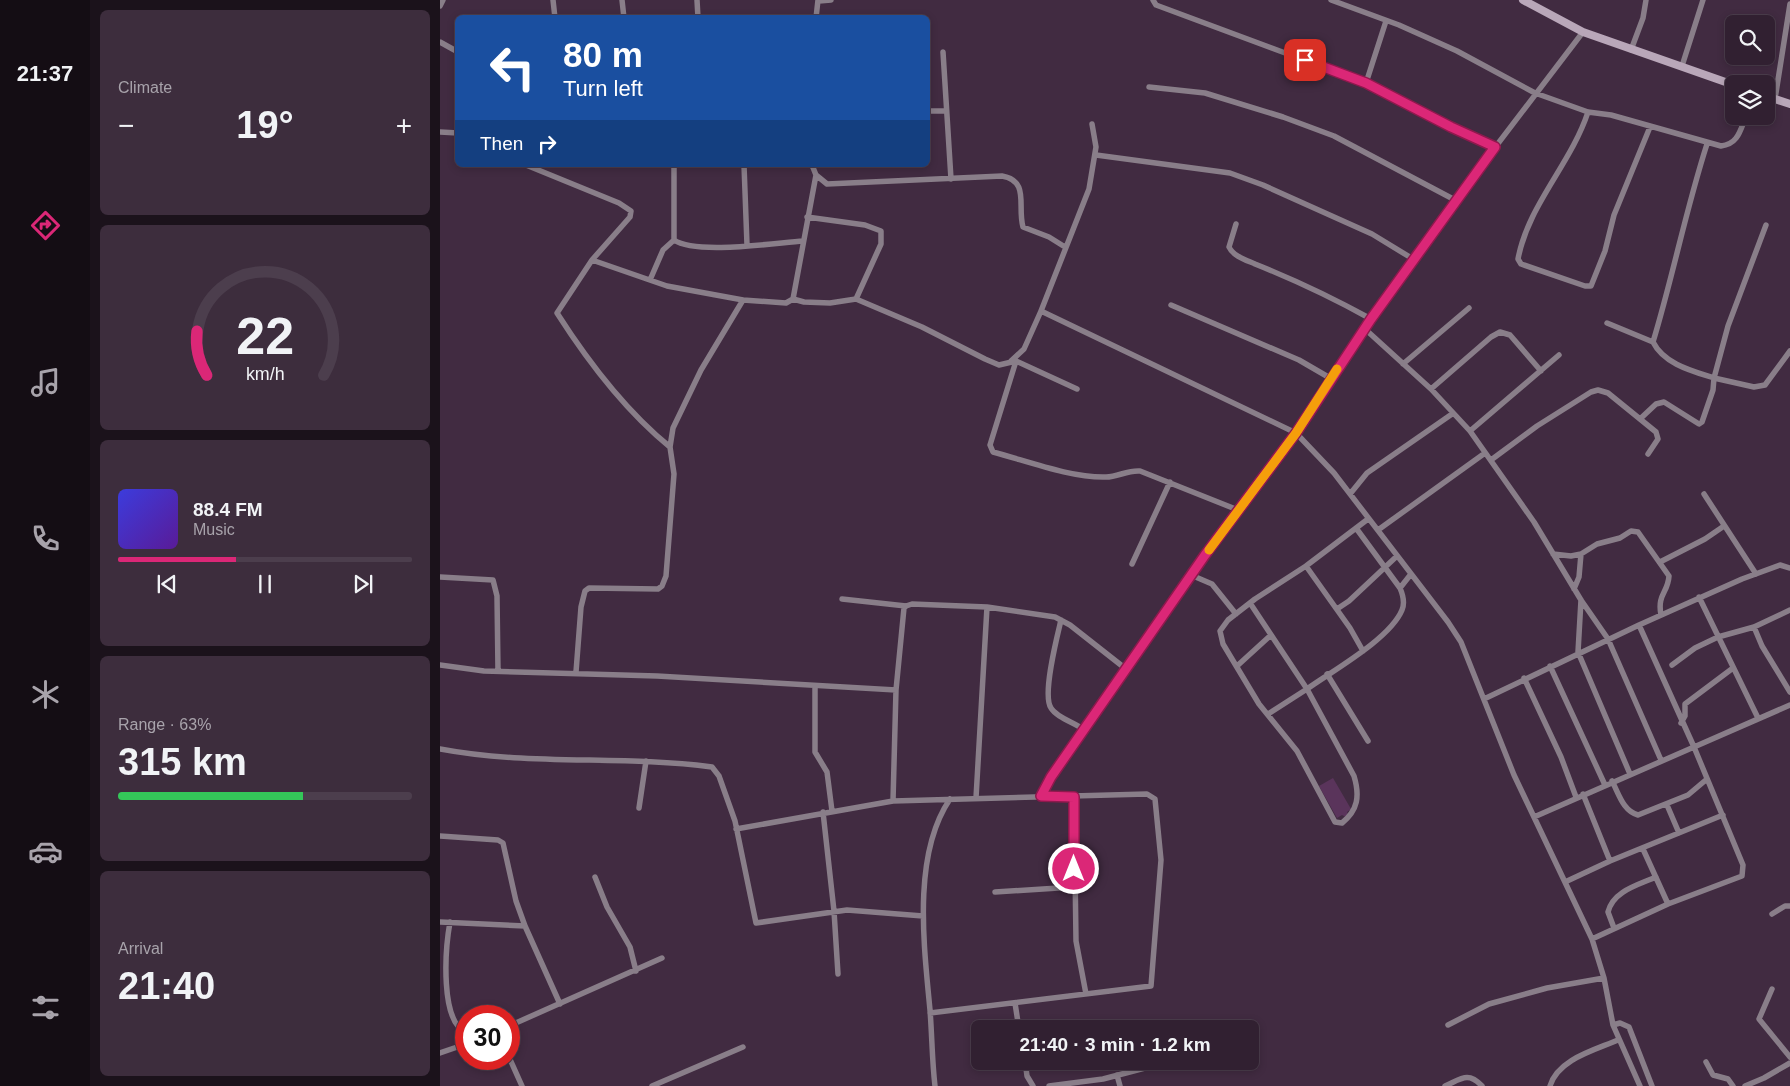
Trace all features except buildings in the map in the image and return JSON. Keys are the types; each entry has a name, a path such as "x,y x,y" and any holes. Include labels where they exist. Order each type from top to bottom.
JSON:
{"street":[{"path":"440,6 443,0"},
{"path":"554,0 555,15"},
{"path":"622,0 624,15"},
{"path":"697,0 698,15"},
{"path":"816,15 818,0 830,0"},
{"path":"1154,0 1156,5 1366,83 1451,127 1495,147"},
{"path":"1331,0 1386,20 1457,51 1536,93 1588,112 1610,115 1707,144 1721,146 1732,144 1738,138 1743,125"},
{"path":"1524,0 1538,3 1583,32 1725,82"},
{"path":"1630,50 1643,18 1646,0"},
{"path":"1682,66 1703,0"},
{"path":"1790,4 1775,99 1790,104"},
{"path":"1366,83 1386,20"},
{"path":"1041,796 1051,777 1083,729 1191,575 1296,433 1330,378 1413,259 1455,200 1583,32"},
{"path":"440,42 455,50"},
{"path":"943,52 951,179"},
{"path":"1149,87 1205,93 1283,117 1334,136 1455,200"},
{"path":"930,111 946,111"},
{"path":"1588,112 1575,144 1526,231 1518,259 1521,264 1585,286 1592,285 1605,251 1614,215 1650,127"},
{"path":"1092,124 1096,155 1089,189 1041,311 1024,349 1013,361 990,445 993,452 1084,475 1106,477 1140,471 1238,510"},
{"path":"440,132 455,132"},
{"path":"1653,342 1676,262 1685,215 1707,144"},
{"path":"1096,155 1230,173 1263,185 1372,234 1413,259"},
{"path":"531,167 619,203 631,211 630,217 592,260 557,313 573,338 641,422 670,447"},
{"path":"650,280 663,250 674,240 674,167"},
{"path":"744,167 747,245"},
{"path":"813,167 816,175 827,184 1002,176 1012,178 1020,187 1022,227 1049,238 1065,248"},
{"path":"793,299 816,175"},
{"path":"807,217 865,225 881,231 881,244 856,299"},
{"path":"1236,224 1229,247 1232,252 1317,290 1371,319"},
{"path":"1640,419 1656,404 1664,402 1699,424 1702,422 1713,390 1714,378 1728,326 1766,225"},
{"path":"674,240 682,245 700,247 803,241"},
{"path":"592,260 667,286 743,300 786,303 793,299 830,303 856,299 922,327 999,365 1013,361 1077,389"},
{"path":"576,672 581,607 585,591 589,588 658,589 662,586 666,576 674,474 670,447 673,428 701,370 743,300"},
{"path":"1044,300 1053,316"},
{"path":"1171,305 1300,360 1330,378"},
{"path":"1403,364 1469,308"},
{"path":"1041,311 1296,433 1320,456 1378,530 1461,642 1514,775 1592,939 1604,978 1613,1025 1640,1086"},
{"path":"1606,323 1653,342 1662,354 1677,365 1714,378 1760,387 1770,381 1790,351"},
{"path":"1365,328 1431,389 1452,414 1470,431 1491,460 1608,639 1661,760"},
{"path":"1431,389 1491,337 1500,332 1510,335 1541,371"},
{"path":"1470,431 1559,355"},
{"path":"1491,460 1537,426 1591,392 1598,390 1608,393 1658,436 1648,454"},
{"path":"1350,494 1367,473 1452,414"},
{"path":"1378,530 1485,453"},
{"path":"1132,564 1170,482"},
{"path":"1704,494 1756,574"},
{"path":"1250,603 1306,688 1354,776 1358,788 1356,806 1353,814 1342,823 1335,822 1332,818 1297,751 1259,704 1223,644 1220,628 1250,603 1306,566 1368,519"},
{"path":"1660,562 1705,539 1724,526"},
{"path":"1268,714 1363,651 1401,613 1404,604 1400,588 1356,528"},
{"path":"1553,554 1571,556 1581,554 1597,544 1620,538 1633,531 1642,535 1669,576 1669,582 1659,600 1661,615"},
{"path":"1574,589 1580,577 1581,554"},
{"path":"1337,609 1349,601 1397,556"},
{"path":"1484,699 1578,652 1699,598 1780,565 1790,568"},
{"path":"1306,566 1337,609 1363,651"},
{"path":"1400,588 1411,574"},
{"path":"1191,575 1212,584 1236,614"},
{"path":"440,577 493,580 497,596 498,671"},
{"path":"1699,598 1758,718"},
{"path":"842,599 906,606 912,604 987,607 1055,617 1126,669"},
{"path":"1581,600 1578,652 1630,774"},
{"path":"893,801 896,690 904,608 906,606"},
{"path":"976,798 987,607"},
{"path":"1672,665 1696,648 1718,637 1754,627 1790,610"},
{"path":"1061,620 1050,666 1048,702 1054,711 1083,729"},
{"path":"1592,939 1668,904 1742,876 1743,865 1723,815 1640,625"},
{"path":"1754,627 1762,646 1790,692"},
{"path":"1237,666 1272,636"},
{"path":"440,665 498,671 576,672 896,690"},
{"path":"1550,666 1605,785"},
{"path":"1682,723 1685,716 1685,704 1733,668"},
{"path":"1327,674 1368,741"},
{"path":"1524,678 1561,757 1576,797"},
{"path":"815,686 815,752 827,772 832,810"},
{"path":"1534,817 1612,781 1790,705"},
{"path":"440,749 504,757 646,761 712,767 719,776 736,829 756,923 847,910 922,916"},
{"path":"639,808 646,761"},
{"path":"1612,781 1624,806 1631,813 1638,816 1688,795 1707,780"},
{"path":"1583,794 1610,861"},
{"path":"736,829 832,810 893,801 1041,796 1151,795 1157,802 1161,868 1153,983 1148,987 930,1013"},
{"path":"1074,797 1076,941 1086,994"},
{"path":"938,799 941,812"},
{"path":"935,1086 922,916 927,866 941,812 950,799"},
{"path":"1667,805 1679,833"},
{"path":"823,812 834,911 838,974"},
{"path":"1566,882 1610,861 1723,815"},
{"path":"440,836 498,840 503,843 516,901 525,926 560,1004"},
{"path":"1644,848 1668,904"},
{"path":"595,877 607,907 630,947 636,971"},
{"path":"1614,928 1608,912 1613,900 1623,892 1656,878"},
{"path":"995,892 1074,887"},
{"path":"1772,914 1785,906 1790,906"},
{"path":"440,922 525,926"},
{"path":"450,922 441,991 445,1009 455,1026"},
{"path":"520,1021 662,958"},
{"path":"1448,1025 1498,1002 1546,988 1604,978"},
{"path":"1772,989 1759,1019 1790,1057"},
{"path":"1015,1003 1018,1020"},
{"path":"1613,1025 1620,1023 1629,1027 1652,1086"},
{"path":"1550,1086 1558,1071 1580,1056 1618,1040"},
{"path":"654,1086 743,1047"},
{"path":"440,1053 455,1048"},
{"path":"1706,1062 1713,1074 1728,1079 1733,1086"},
{"path":"1745,1086 1779,1071 1790,1063"},
{"path":"515,1070 522,1086"},
{"path":"1026,1070 1027,1076 1033,1086"},
{"path":"1049,1086 1137,1070"},
{"path":"1117,1075 1120,1086"},
{"path":"1445,1086 1470,1077 1482,1086"}],"shaded area":[{"path":"1333,778 1351,809 1347,812 1348,815 1346,817 1342,815 1337,818 1319,786"}],"slow traffic":[{"path":"1209,550 1296,433 1337,369"}],"route":[{"path":"1074,869 1074,797 1041,796 1051,777 1090,718 1169,609 1205,555 1296,433 1330,378 1371,319 1495,147 1408,106 1366,83 1305,60"}]}
